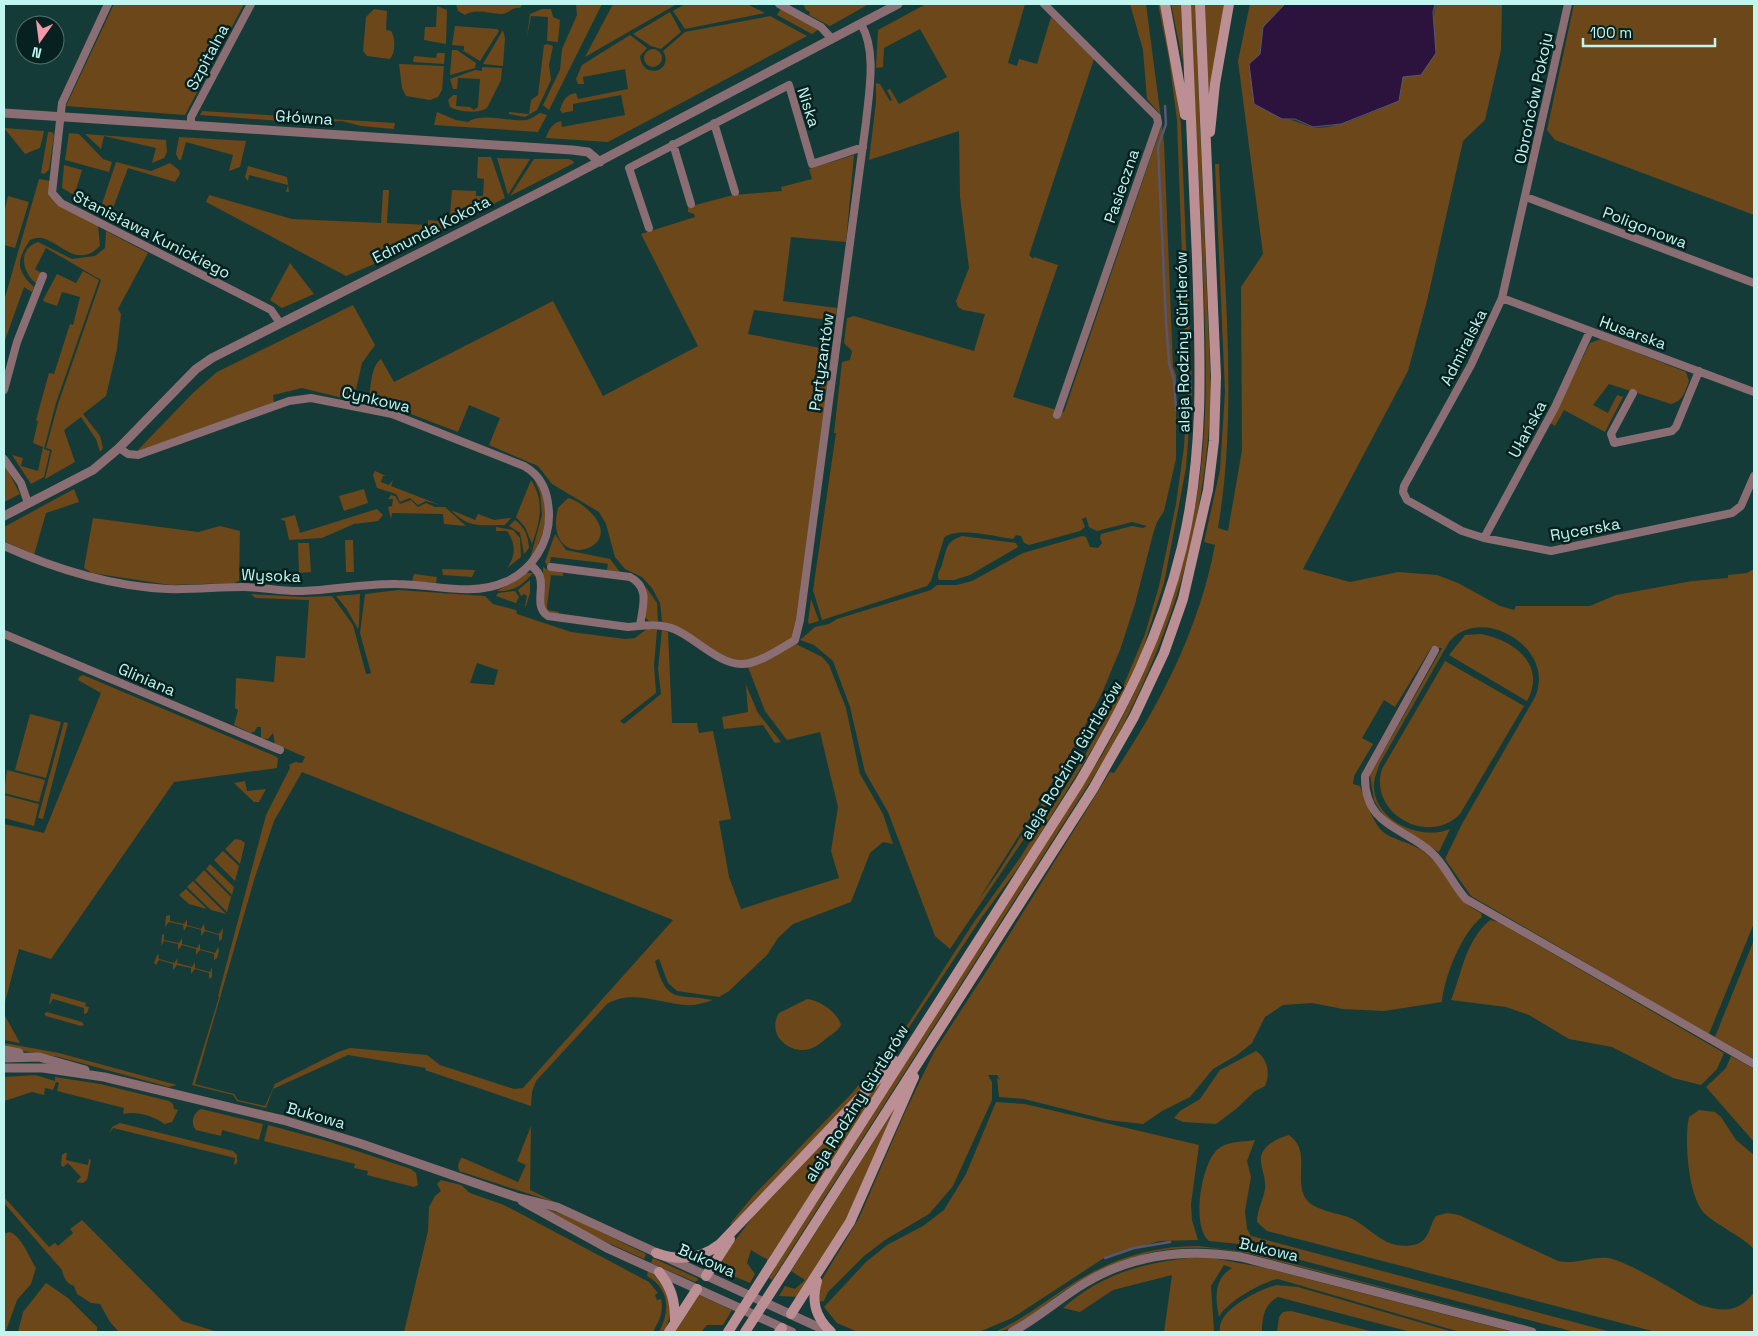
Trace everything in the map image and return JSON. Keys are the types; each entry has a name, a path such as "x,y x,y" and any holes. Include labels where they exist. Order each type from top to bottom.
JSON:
{"main road":[{"path":"1165,4 1192,150"},
{"name":"aleja Rodziny Gürtlerów","path":"728,1332 1079,783 1121,712 1146,657 1168,598 1188,519 1199,440 1201,376 1186,4"},
{"name":"aleja Rodziny Gürtlerów","path":"745,1332 1093,789 1134,717 1164,653 1183,599 1208,490 1214,441 1215,338 1200,4"},
{"path":"1207,166 1216,84 1229,4"},
{"path":"656,1253 678,1258 702,1254 720,1244 912,1044"},
{"path":"791,1314 820,1272 860,1204 928,1046"},
{"path":"706,1276 743,1220"},
{"path":"659,1272 668,1283 674,1299 675,1322"},
{"path":"820,1272 813,1294 815,1307 824,1325 830,1332"},
{"path":"669,1332 697,1289"}],"street":[{"name":"Stanisława Kunickiego","path":"108,4 62,103 52,193 61,203 271,310 280,323"},
{"name":"Szpitalna","path":"191,124 191,117 251,4"},
{"path":"779,4 821,27 832,39"},
{"name":"Edmunda Kokota","path":"4,516 93,470 118,448 196,369 280,323 600,162 898,4"},
{"name":"Pasieczna","path":"1044,4 1150,110 1157,118 1158,123 1057,415"},
{"name":"Obrońców Pokoju","path":"1526,197 1568,4"},
{"name":"Partyzantów","path":"640,625 673,628 699,645 737,663 744,664 774,653 795,640 797,635 868,101 869,56 867,39 861,24"},
{"name":"Niska","path":"649,228 630,168 789,85 812,164 863,148"},
{"name":"Główna","path":"4,112 572,150 588,152 600,162"},
{"path":"714,123 735,192"},
{"path":"673,144 691,204"},
{"name":"Poligonowa","path":"1526,197 1754,283"},
{"name":"Admiralska","path":"1407,500 1403,492 1404,486 1471,365 1502,298 1526,197"},
{"path":"4,390 16,342 42,276"},
{"name":"Husarska","path":"1502,298 1754,392"},
{"name":"Ułańska","path":"1484,538 1555,407 1590,331"},
{"path":"1633,392 1611,434 1614,443 1672,431 1676,427 1699,372"},
{"name":"Cynkowa","path":"118,448 128,454 138,454 300,398 311,398 392,414 524,466 535,474 545,488 549,515 547,533 532,562"},
{"path":"4,459 21,483 28,503"},
{"name":"Rycerska","path":"1407,500 1454,527 1484,538 1556,551 1732,513 1741,506 1754,476"},
{"name":"Wysoka","path":"4,546 48,565 74,572 167,589 243,587 301,591 396,584 476,589 507,582 532,562"},
{"path":"532,562 541,579 540,604 545,614 628,627 640,625 644,596 643,590 636,580 630,577 551,567"},
{"name":"Gliniana","path":"4,634 280,750"},
{"path":"1435,650 1365,776 1367,792 1378,816 1394,829 1425,846 1466,899 1754,1064"},
{"path":"4,1050 39,1057"},
{"name":"Bukowa","path":"4,1058 39,1057 69,1064 104,1077"},
{"name":"Bukowa","path":"4,1068 42,1068 104,1077 300,1125 516,1197 557,1207 830,1332"},
{"name":"Bukowa","path":"516,1197 568,1228 780,1330 792,1332"},
{"name":"Bukowa","path":"1012,1332 1030,1322 1084,1284 1117,1267 1157,1255 1199,1252 1241,1257 1532,1332"},
{"path":"697,1289 706,1276"},
{"path":"780,1330 791,1314"}],"shaded area":[{"path":"114,4 244,4 185,115 66,106"},
{"path":"456,4 523,4 520,8 515,8 504,14 473,12 465,15 458,11"},
{"path":"576,4 602,4 549,110 543,105 560,70 562,49 577,15"},
{"path":"613,4 677,4 585,57"},
{"path":"685,4 747,4 765,13 685,29 673,11"},
{"path":"803,4 869,4 830,26 809,15 810,12 806,10"},
{"path":"926,4 1025,4 1008,63 1017,66 1019,59 1037,64 1051,17 1094,59 1029,255 1033,259 1034,257 1058,265 1013,397 1064,412 1161,127 1160,114 1147,99 1143,50 1130,4 1146,4 1164,142 1173,367 1176,375 1176,459 1164,511 1157,522 1153,534 1135,604 1120,650 1102,693 1070,754 979,899 1044,800 1048,803 950,949 935,936 888,812 865,772 850,707 833,661 814,645 800,640 815,627 829,624 837,619 931,590 937,585 957,585 972,581 1023,553 1082,536 1086,537 1090,547 1098,548 1102,543 1101,534 1132,526 1143,528 1147,526 1132,522 1097,531 1089,527 1086,517 1082,519 1085,527 1080,531 1029,545 1024,543 1021,536 1016,535 1013,539 967,533 950,535 944,538 931,581 927,586 822,620 813,590 836,433 834,433 842,362 850,360 852,351 844,343 847,318 854,316 974,351 985,314 963,310 958,307 956,301 969,268 960,197 959,131 869,160 876,102 876,83 880,84 890,101 892,100 887,90 890,89 899,104 947,77 920,29 884,48 883,67 876,68 878,30"},
{"path":"1158,4 1163,4 1181,124 1192,389 1186,468 1164,583 1139,661 1109,722 1026,857 982,917 892,1053 852,1100 729,1225 753,1196 853,1092 908,1024 974,922 1020,858 1084,757 1122,689 1145,634 1159,586 1176,504 1184,447 1187,394 1177,120 1169,59"},
{"path":"1171,4 1181,4 1183,60 1182,58"},
{"path":"1190,4 1195,4 1211,392 1208,441 1202,489 1193,536 1181,581 1149,670 1129,714 1106,757 772,1280 769,1278 779,1261 1102,755 1150,657 1175,589 1193,519 1199,483 1206,395 1203,277"},
{"path":"1205,4 1224,4 1209,101"},
{"path":"1250,4 1285,4 1263,27 1260,54 1282,119 1321,128 1344,123 1399,101 1403,77 1433,28 1435,4 1502,4 1501,50 1485,120 1463,141 1427,301 1408,371 1303,569 1350,582 1398,572 1437,575 1458,583 1500,606 1514,610 1516,606 1590,606 1616,595 1692,581 1728,578 1728,575 1747,573 1754,569 1754,923 1709,1034 1471,896 1445,859 1462,824 1535,697 1539,679 1535,662 1526,648 1512,636 1496,629 1479,627 1463,631 1449,642 1379,765 1374,782 1377,800 1383,810 1402,826 1427,832 1439,832 1450,829 1439,852 1399,829 1383,815 1374,800 1370,775 1442,648 1431,648 1395,707 1384,700 1362,738 1373,744 1354,776 1353,784 1360,786 1372,816 1382,831 1424,852 1439,867 1464,901 1481,913 1482,917 1468,933 1455,956 1446,980 1442,1002 1384,1011 1343,1009 1312,1003 1283,1005 1265,1017 1252,1043 1237,1055 1213,1069 1190,1097 1162,1111 1143,1124 1108,1120 1024,1099 999,1097 997,1078 1000,1080 997,1075 988,1075 992,1082 992,1100 953,1186 929,1214 885,1240 864,1256 828,1292 824,1301 818,1302 821,1281 859,1218 905,1112 934,1052 993,961 1110,772 1114,773 1131,747 1176,664 1199,606 1215,545 1204,542 1220,470 1225,392 1215,164 1219,164 1228,346 1227,438 1218,528 1228,531 1242,450 1241,287 1263,254 1238,61"},
{"path":"1285,4 1435,4 1433,12 1436,53 1421,75 1403,77 1399,101 1341,124 1313,127 1295,119 1282,119 1254,104 1249,64 1260,54 1263,27"},
{"path":"1574,4 1754,4 1754,215 1555,140 1547,130"},
{"path":"437,6 447,10 446,44 424,40 425,27 436,27"},
{"path":"781,8 819,29 812,34 777,15"},
{"path":"374,9 387,11 386,30 391,31 393,34 394,42 394,50 390,59 367,56 363,51 366,17"},
{"path":"542,9 551,9 553,17 560,20 558,42 547,41 548,17 531,16 527,37 530,14"},
{"path":"670,12 681,32 661,49 651,46 633,34"},
{"path":"770,16 807,36 608,142 546,138 553,125 561,121 562,127 625,115 621,95 573,104 573,111 562,113 560,110 565,98 576,93 578,99 628,89 625,69 583,77 584,84 578,84 576,79 582,65 630,35 647,48 640,56 642,64 651,71 662,68 666,58 663,51 685,32"},
{"path":"455,26 497,29 499,31 480,61 462,50 464,50 464,46 452,45"},
{"path":"503,30 505,38 503,66 483,64"},
{"path":"544,45 553,46 549,65 551,80 537,110 525,117 509,114 509,112 529,114 531,100 538,95"},
{"path":"653,49 659,52 662,58 659,64 653,67 647,64 644,58 647,52"},
{"path":"452,50 457,50 476,63 475,68 450,75"},
{"path":"437,53 445,53 444,64 413,62 414,56 436,58"},
{"path":"399,64 444,66 442,90 438,97 430,100 406,96 402,88"},
{"path":"482,67 502,68 501,80 487,108 469,112 450,107 448,100 453,95 457,95 456,106 470,107 474,110 478,107 480,79 458,78 457,89 453,89 450,79 475,70 482,71"},
{"path":"202,111 395,123 394,129 361,126 342,121 307,123 200,115"},
{"path":"437,112 456,120 468,122 481,118 526,120 540,113 547,115 538,132 434,125"},
{"path":"4,128 44,131 40,148 25,154"},
{"path":"48,132 52,132 54,135 49,170 44,174 41,173"},
{"path":"69,133 79,134 103,159 112,162 109,172 65,160"},
{"path":"85,134 166,140 167,152 164,158 152,163 156,148 104,136 101,149"},
{"path":"179,137 246,141 240,167 229,171 233,155 186,142 181,160 179,160 176,154"},
{"path":"854,155 846,242 791,237 783,301 837,308 835,321 754,310 748,334 831,350 810,544 795,640 741,664 666,626 662,621 660,603 652,588 642,577 625,569 615,557 606,524 599,512 552,484 538,466 489,445 500,418 469,405 458,432 369,398 373,371 381,359 394,382 553,301 603,396 698,346 641,234 695,217 694,214 688,212 688,207 733,195 782,191 781,187 812,179 809,169"},
{"path":"478,157 491,157 505,198 379,262 346,276 206,202 209,195 292,219 381,223 383,190 389,190 387,223 428,225 428,220 437,221 450,215 452,190 476,191 476,196 483,196 484,179 477,178"},
{"path":"497,158 530,159 508,195"},
{"path":"534,159 569,159 574,163 510,196"},
{"path":"116,162 151,171 170,163 179,170 180,174 175,182 128,168 110,216 100,210"},
{"path":"64,165 82,170 75,193 79,197 96,202 94,207 62,188"},
{"path":"248,166 287,177 289,192 286,192 288,185 249,175 248,181 245,177"},
{"path":"39,179 51,181 49,196 59,205 98,225 100,246 92,252 77,255 42,238 30,240 22,254 20,265 24,275 34,287 32,292 24,287 4,343 4,301"},
{"path":"8,196 29,202 15,248 4,245 4,213"},
{"path":"106,231 148,253 118,309 121,314 117,349 106,396 83,414 100,436 103,448 100,452 96,439 81,417 64,430 75,462 45,479 52,450 46,448 58,404 101,280 46,248 35,269 41,273 37,284 25,268 24,255 31,245 38,242 72,259 95,256 105,248"},
{"path":"290,263 314,294 282,308 270,300"},
{"path":"83,271 99,280 56,403 44,449 50,451 44,477 31,484 12,455 23,458 21,466 38,471 43,447 33,443 38,421 36,420 49,373 54,374 70,324 73,325 80,297 62,292 57,306 43,300 57,274 76,283"},
{"path":"353,305 375,345 362,363 354,398 351,400 302,388 273,395 274,402 271,404 136,452 194,392 217,372"},
{"path":"1601,339 1686,372 1689,381 1683,396 1671,404 1609,384 1593,405 1608,413 1617,395 1623,397 1605,432 1564,410 1555,426 1550,423 1590,343"},
{"path":"4,463 20,494 4,502"},
{"path":"375,471 386,476 383,476 381,482 389,485 393,480 391,486 440,505 426,501 418,505 410,498 400,502 396,494 377,488 373,475"},
{"path":"533,477 543,496 545,518 540,539 530,559 542,515 540,493"},
{"path":"531,480 540,504 539,520 532,544 525,527 516,517"},
{"path":"74,489 79,502 46,513 34,555 4,541 4,527"},
{"path":"364,489 368,503 344,511 339,496"},
{"path":"391,495 395,496 400,504 411,500 418,507 426,503 435,507 445,507 466,526 444,524 443,514 392,513 391,519 388,507 392,506 393,499 388,499"},
{"path":"568,498 578,502 588,510 600,528 599,539 592,546 582,550 571,549 561,542 556,528 558,508"},
{"path":"377,509 383,515 378,521 354,524 322,538 289,540 285,521 280,519 295,515 300,533"},
{"path":"451,510 475,520 478,514 494,520 511,518 505,525 476,525 464,520"},
{"path":"93,518 198,532 220,526 240,531 239,581 234,583 170,585 92,573 84,568"},
{"path":"515,520 524,529 528,540 529,548 524,554 520,533 509,526"},
{"path":"496,527 513,530 520,538 521,557 507,568 514,553 512,540 507,531 496,531"},
{"path":"555,534 566,550 610,559 620,572 607,570 608,564 551,557 549,568 545,562"},
{"path":"962,536 1016,543 1018,547 970,575 954,580 939,580 938,574 948,547 952,541"},
{"path":"345,540 353,540 354,572 346,572"},
{"path":"298,543 309,543 311,572 299,573"},
{"path":"543,567 563,573 563,576 551,575 547,606 548,610 559,612 558,614 548,612 543,604"},
{"path":"442,569 475,570 472,577 443,575"},
{"path":"527,573 533,573 517,587 497,591"},
{"path":"414,574 437,577 436,583 412,581"},
{"path":"530,580 530,593 525,606 527,596 524,594 521,596 518,590"},
{"path":"646,587 657,603 658,622 649,621 645,617"},
{"path":"398,590 485,596 493,604 516,610 517,614 571,632 625,639 635,638 647,629 657,630 654,665 656,693 620,721 624,724 661,694 658,669 662,630 668,632 672,723 697,723 699,733 713,731 731,819 719,821 729,877 741,909 839,878 831,851 838,807 820,732 787,740 765,711 748,667 796,644 822,657 829,665 846,708 860,774 883,814 893,844 883,842 870,853 851,902 793,924 778,938 767,955 729,991 719,997 677,991 668,983 659,959 655,961 659,975 669,991 682,996 713,1000 689,1005 636,997 616,1000 607,1004 536,1081 532,1092 531,1106 425,1070 426,1068 348,1055 273,1089 266,1108 237,1101 233,1095 192,1085 219,997 266,815 290,768 289,765 295,762 302,763 305,757 275,744 273,733 268,739 261,738 261,727 257,727 251,733 234,725 238,710 235,708 236,678 274,682 276,656 305,658 309,600 255,598 251,594 304,597 332,596 353,625 366,674 371,673 360,633 365,594","holes":["477,663 498,670 494,685 470,683","302,772 673,920 523,1088 514,1089 440,1065 427,1055 350,1048 338,1052 275,1084 265,1106 238,1100 234,1094 195,1084 255,877 274,821"]},
{"path":"515,591 519,597 516,603 524,606 496,596 498,593"},
{"path":"360,594 358,629 346,608 336,596"},
{"path":"811,599 819,621 809,624 808,622"},
{"path":"1481,634 1505,642 1524,656 1533,676 1532,688 1527,701 1449,655 1465,635"},
{"path":"1445,661 1524,706 1460,814 1447,823 1432,827 1418,826 1404,820 1392,811 1384,799 1380,785 1382,769"},
{"path":"83,675 275,756 278,758 277,768 174,782 51,959 19,949 4,1006 4,824 44,833 101,693 78,680"},
{"path":"746,685 758,713 781,742 775,743 763,725 724,729 722,717 748,712"},
{"path":"30,714 61,722 46,778 15,770"},
{"path":"64,722 68,723 43,819 38,818"},
{"path":"7,770 45,780 39,802 4,793"},
{"path":"245,781 247,791 266,789 259,802 254,802 234,783"},
{"path":"4,795 39,804 34,826 4,818"},
{"path":"235,839 245,843 240,864 225,849"},
{"path":"223,851 239,866 235,881 214,860"},
{"path":"210,864 234,887 232,895 206,869"},
{"path":"204,870 231,897 227,912 195,880"},
{"path":"193,881 226,914 211,910 187,887"},
{"path":"186,889 207,909 189,904 179,895"},
{"path":"170,915 170,921 184,924 187,919 187,925 201,929 204,924 205,930 219,934 223,928 222,939 219,941 219,935 205,931 201,936 201,930 187,926 184,931 183,925 169,922 165,927 166,916"},
{"path":"1490,920 1498,922 1724,1053 1717,1069 1701,1085 1673,1078 1612,1047 1569,1039 1529,1015 1506,1007 1451,1000 1469,948 1481,929"},
{"path":"164,934 164,940 179,943 182,938 182,944 197,948 200,943 200,949 215,953 218,947 217,958 214,960 214,954 200,950 196,955 196,949 182,945 178,950 178,944 164,941 161,946 162,935"},
{"path":"1754,940 1754,1059 1715,1037"},
{"path":"158,953 159,959 174,963 178,958 177,963 192,967 195,962 195,968 210,972 212,967 212,977 209,979 209,973 195,969 191,974 191,968 177,965 173,970 173,964 159,960 156,965 154,963"},
{"path":"51,993 86,1003 85,1006 89,1007 87,1013 84,1014 84,1008 53,999 49,1005"},
{"path":"807,999 828,1008 841,1025 835,1032 814,1047 802,1050 794,1049 782,1041 778,1035 775,1028 776,1021 779,1013"},
{"path":"47,1012 82,1022 84,1025 81,1026 46,1016 44,1014"},
{"path":"4,1014 20,1043 4,1040"},
{"path":"4,1043 59,1053 177,1085 169,1087 59,1057 4,1048"},
{"path":"1256,1051 1263,1058 1267,1066 1268,1076 1265,1086 1255,1091 1216,1124 1183,1122 1174,1118 1180,1111 1200,1099 1220,1070"},
{"path":"1731,1056 1754,1069 1754,1142 1706,1087 1726,1068"},
{"path":"35,1075 55,1081 55,1077 100,1084 169,1101 173,1104 174,1109 178,1110 172,1122 164,1124 145,1115 123,1114 124,1108 57,1091 59,1083 56,1082 53,1090 45,1088 44,1095 32,1092 4,1101 4,1077"},
{"path":"886,1077 768,1260 751,1250 747,1263 755,1274 750,1283 731,1275 719,1262 754,1215"},
{"path":"902,1097 842,1228 799,1297 779,1296 785,1286 795,1289 805,1280 791,1271"},
{"path":"996,1102 1025,1104 1199,1145 1191,1204 1192,1220 1198,1240 1160,1241 1107,1256 1012,1318 979,1332 858,1332 837,1323 824,1307 866,1262 887,1245 923,1226 944,1210 966,1174"},
{"path":"201,1109 263,1124 259,1140 222,1130 221,1136 196,1130 193,1118"},
{"path":"1699,1110 1715,1112 1721,1117 1736,1140 1754,1155 1754,1249 1704,1213 1694,1194 1687,1153 1687,1139 1689,1117"},
{"path":"120,1123 233,1151 237,1155 237,1163 234,1165 235,1158 113,1128 109,1134 112,1127"},
{"path":"268,1125 327,1141 411,1169 416,1173 418,1185 414,1187 367,1175 368,1171 354,1168 355,1164 264,1141"},
{"path":"531,1126 530,1190 557,1203 459,1171 458,1165 461,1158 463,1158 518,1182 526,1165 517,1161"},
{"path":"1289,1135 1300,1149 1301,1183 1306,1199 1314,1206 1348,1217 1387,1242 1402,1246 1417,1244 1427,1236 1436,1216 1447,1213 1459,1215 1558,1261 1571,1262 1608,1258 1629,1265 1700,1305 1723,1310 1730,1309 1742,1304 1754,1292 1754,1332 1656,1332 1267,1231 1257,1222 1265,1189 1261,1157 1270,1144 1279,1138"},
{"path":"1255,1140 1247,1161 1251,1177 1245,1211 1247,1229 1251,1236 1611,1332 1575,1332 1239,1244 1209,1241 1200,1223 1199,1209 1203,1181 1212,1156 1222,1146 1230,1143"},
{"path":"67,1153 66,1160 88,1165 89,1159 91,1160 87,1180 83,1183 76,1182 81,1177 68,1163 63,1167 61,1165 62,1155"},
{"path":"441,1180 461,1185 470,1193 504,1205 649,1282 658,1293 655,1295 657,1300 661,1299 662,1304 660,1316 653,1332 404,1332 428,1231 429,1207 435,1196 441,1191 437,1184"},
{"path":"4,1197 49,1247 55,1243 58,1246 73,1233 70,1229 82,1220 182,1321 218,1332 119,1332 110,1322 100,1304 91,1303 77,1294 74,1286 66,1280 62,1270 4,1203"},
{"path":"540,1206 572,1218 646,1254 644,1259 573,1227"},
{"path":"9,1232 21,1242 36,1268 31,1284 17,1300 6,1331 4,1330 4,1234"},
{"path":"1198,1246 1248,1252 1555,1332 1246,1253 1193,1248 1169,1249 1122,1261 1077,1283 1018,1324 1003,1331 995,1332 1026,1315 1075,1282 1104,1266 1150,1251 1166,1248"},
{"path":"653,1258 698,1280 695,1282 651,1263"},
{"path":"1188,1258 1212,1258 1261,1267 1513,1332 1460,1332 1278,1279 1263,1284 1236,1299 1219,1317 1217,1290 1222,1277 1232,1268 1224,1265 1211,1286 1214,1332 1164,1332 1172,1275 1113,1290 1080,1312 1063,1308 1092,1287 1121,1273 1153,1264"},
{"path":"648,1271 662,1282 669,1298 670,1315 664,1332 659,1332 665,1316 666,1301 660,1287 647,1276"},
{"path":"46,1283 68,1298 97,1327 97,1332 18,1332 23,1312"},
{"path":"1276,1285 1298,1287 1453,1332 1411,1332 1278,1297 1267,1307 1262,1332 1220,1332 1221,1324 1231,1309 1250,1296"},
{"path":"699,1295 732,1310 723,1325 707,1325 701,1332 675,1332"},
{"path":"1291,1311 1374,1332 1277,1332 1279,1317 1283,1312"}],"waterway":[{"path":"1165,106 1166,124 1158,147 1166,321 1169,363 1174,380 1176,410"},
{"path":"1105,1258 1134,1248 1170,1242"}]}
